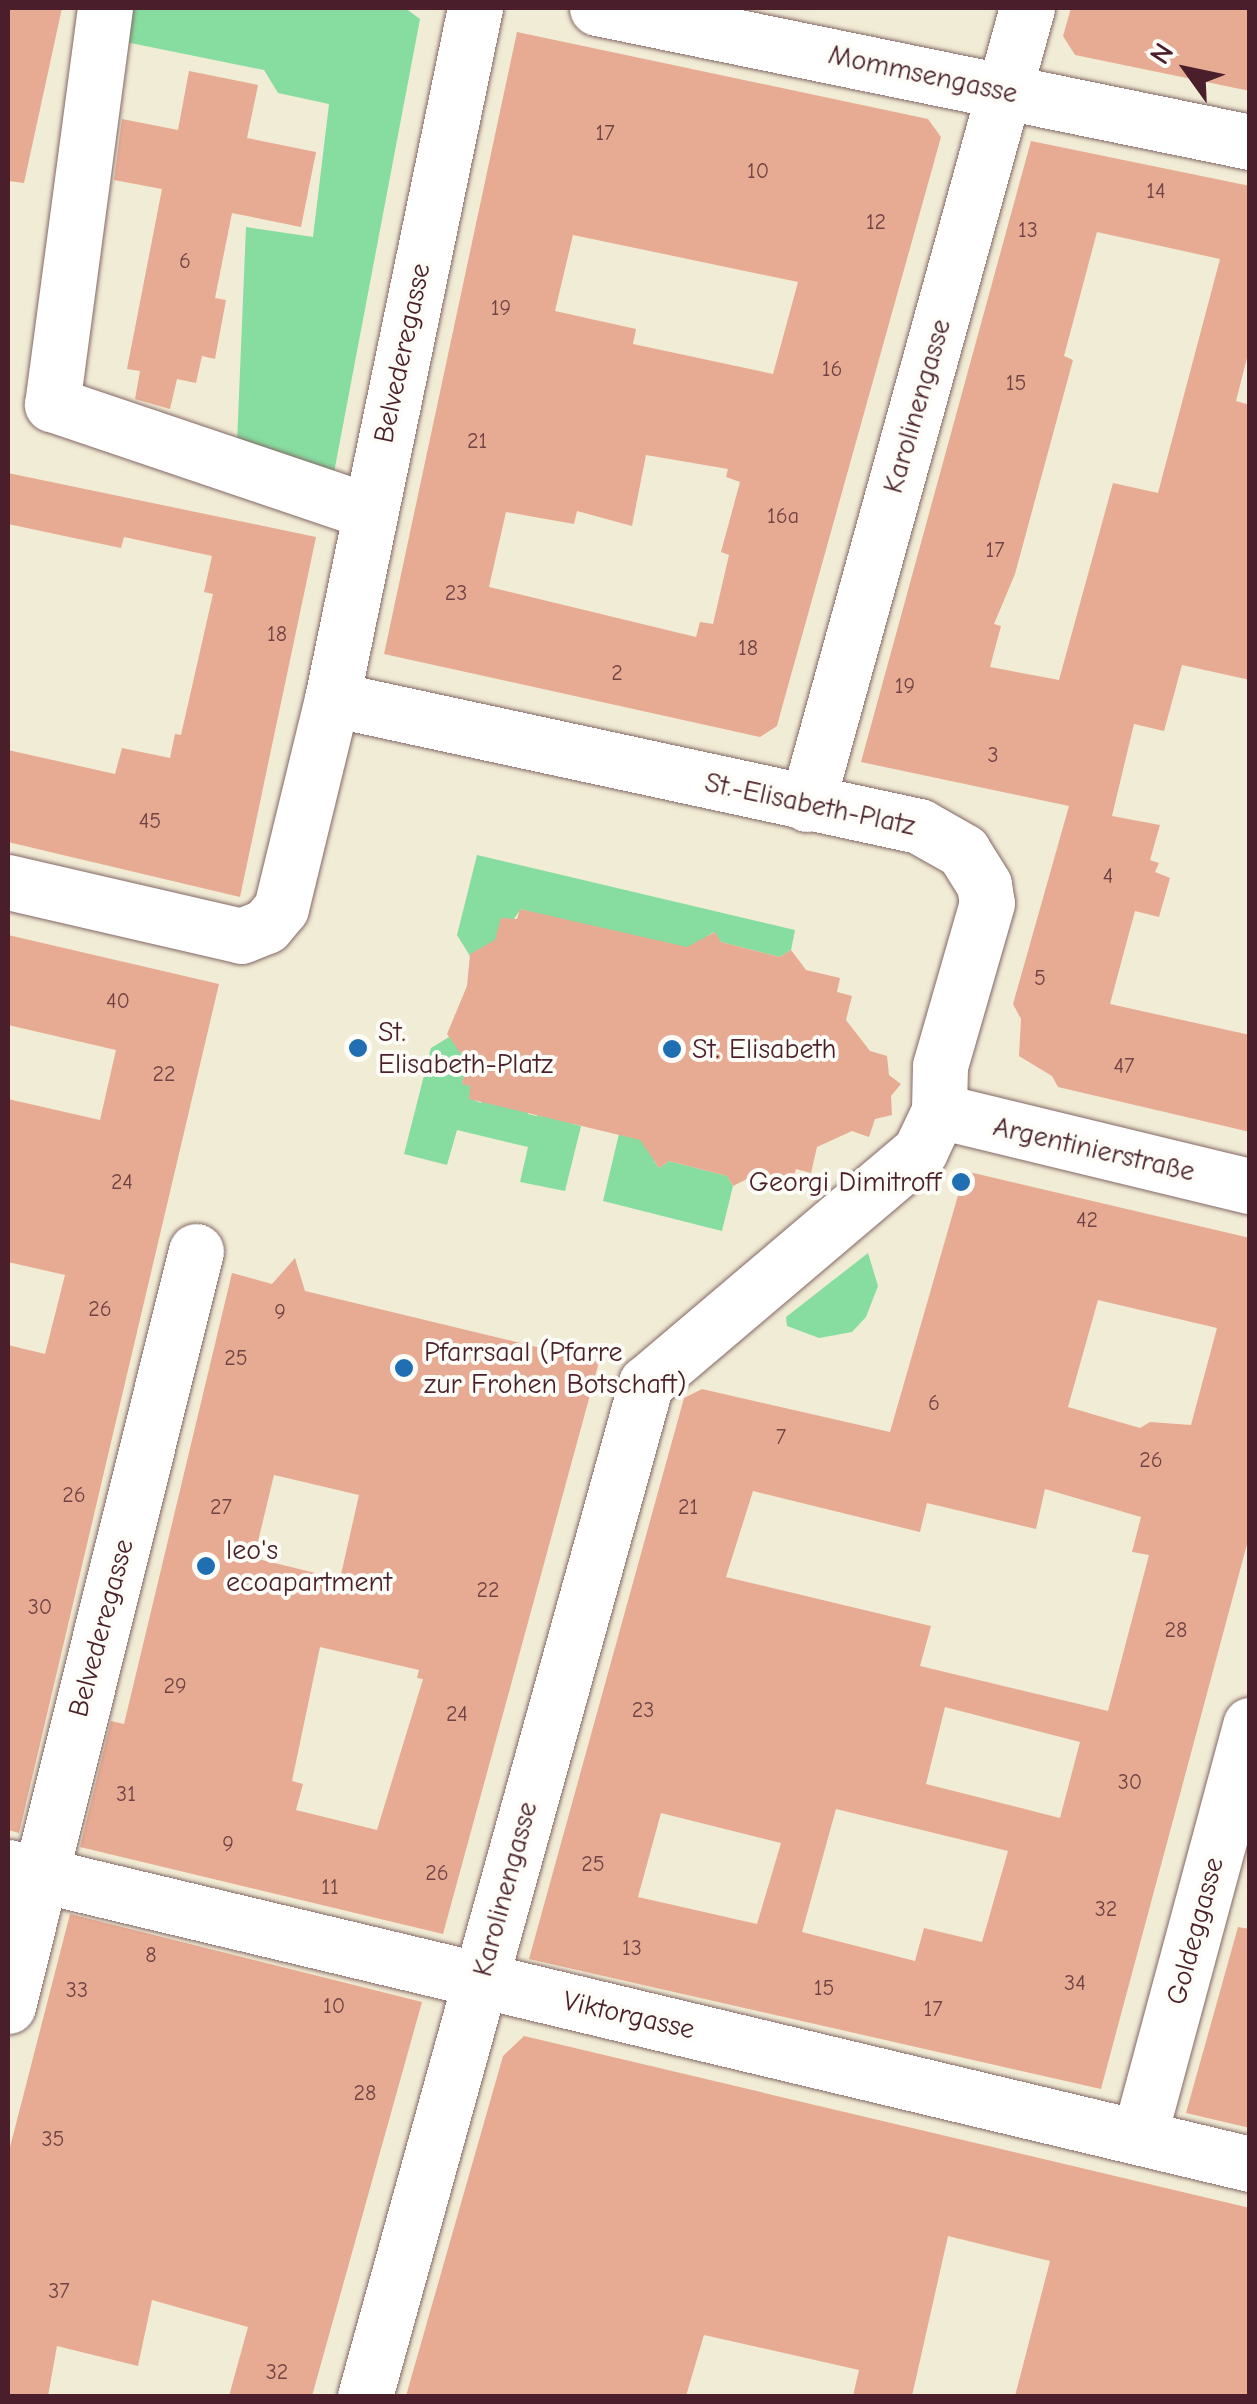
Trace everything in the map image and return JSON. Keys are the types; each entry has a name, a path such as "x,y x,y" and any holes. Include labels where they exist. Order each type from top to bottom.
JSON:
{"street":[{"path":"105,8 52,404 368,511"},
{"name":"Belvederegasse","path":"332,698 475,8"},
{"name":"Mommsengasse","path":"597,8 1250,142"},
{"name":"Karolinengasse","path":"807,804 1027,8"},
{"path":"8,882 248,936 280,908 332,698"},
{"name":"St.-Elisabeth-Platz","path":"332,698 936,832 963,851 984,885 985,917 940,1066 938,1112 912,1160 646,1383"},
{"name":"Argentinierstraße","path":"938,1112 1250,1186"},
{"name":"Belvederegasse","path":"8,2006 23,1871 196,1250"},
{"name":"Karolinengasse","path":"365,2396 646,1383"},
{"name":"Goldeggasse","path":"1139,2137 1250,1725"},
{"name":"Viktorgasse","path":"23,1871 1250,2164"}],"green space":[{"path":"105,8 405,8 420,19 329,499 236,467 246,227 313,237 329,104 278,93 264,70 101,37"},
{"path":"477,855 795,930 791,950 780,957 721,942 714,932 706,937 710,965 521,909 478,969 457,935"},
{"path":"464,1028 478,1031 462,1083 470,1086 474,1100 481,1103 485,1094 530,1103 528,1114 537,1116 539,1106 575,1115 573,1124 581,1126 565,1191 520,1182 528,1147 457,1130 447,1165 404,1154 431,1048"},
{"path":"629,1128 663,1153 654,1161 659,1168 669,1161 727,1176 733,1186 722,1231 603,1201 619,1134"},
{"path":"868,1253 878,1286 866,1317 852,1332 819,1338 787,1326 786,1317"}],"building":[{"path":"8,8 62,8 24,183 8,181"},
{"path":"1071,8 1250,8 1250,91 1075,55 1063,36"},
{"path":"517,32 928,119 941,137 777,726 760,737 384,654","holes":["573,235 798,282 773,374 633,344 636,329 555,311","646,455 728,469 726,477 740,482 721,552 729,555 713,624 700,622 696,637 489,587 506,512 574,524 577,511 632,526"]},
{"path":"189,71 258,85 247,138 316,152 301,227 232,213 215,298 226,300 215,359 202,356 196,383 177,379 170,409 135,399 140,371 127,369 162,189 114,180 122,119 178,130"},
{"path":"1031,141 1250,186 1250,346 1236,401 1250,405 1250,680 1182,665 1164,731 1134,724 1112,816 1160,825 1150,860 1159,863 1155,872 1170,878 1159,917 1135,911 1110,1004 1250,1035 1250,1132 1058,1087 1052,1076 1019,1056 1021,1019 1013,1004 1069,806 861,762","holes":["1097,232 1220,259 1158,493 1113,483 1059,680 990,667 1001,626 994,624 1015,574 1073,360 1064,356"]},
{"path":"8,473 316,537 240,897 8,842 8,750 115,774 122,748 170,758 175,734 181,735 213,594 204,592 212,556 124,537 121,548 8,524"},
{"name":"St. Elisabeth","path":"520,909 687,947 715,932 721,942 780,957 791,950 806,970 840,978 837,992 852,996 846,1020 870,1051 887,1056 889,1075 901,1084 891,1096 892,1115 875,1119 869,1137 852,1131 817,1147 811,1173 796,1169 791,1184 755,1175 733,1186 727,1176 669,1161 659,1168 640,1140 469,1099 470,1086 462,1084 467,1062 447,1034 467,986 470,954 495,940 501,918 517,919"},
{"path":"8,935 219,984 19,1833 8,1830 8,1345 45,1354 65,1275 8,1262 8,1099 100,1120 116,1050 8,1025"},
{"path":"965,1171 1250,1238 1250,1533 1101,2089 529,1959 684,1398 702,1389 890,1432","holes":["1098,1300 1217,1328 1191,1425 1150,1422 1140,1428 1068,1407","1045,1489 1141,1517 1132,1552 1149,1555 1108,1711 920,1666 931,1626 726,1577 753,1491 920,1532 927,1503 1036,1529","945,1707 1080,1742 1060,1818 926,1784","836,1809 1008,1851 982,1942 924,1928 915,1961 802,1932","661,1813 781,1843 757,1924 638,1897"]},
{"path":"295,1258 305,1291 599,1362 443,1934 80,1847 111,1721 124,1724 232,1273 272,1284","holes":["274,1475 359,1495 340,1579 254,1558","320,1647 419,1670 417,1678 423,1679 377,1830 296,1810 303,1784 292,1781"]},
{"path":"70,1914 422,2002 312,2396 229,2396 248,2327 152,2300 138,2366 57,2346 48,2396 8,2396 8,2155"},
{"path":"1238,1927 1250,1929 1250,2128 1186,2113"},
{"path":"524,2036 1250,2208 1250,2396 1015,2396 1050,2261 948,2236 912,2396 853,2396 859,2370 704,2335 686,2396 406,2396 503,2056"}],"place":[{"name":"St. Elisabeth-Platz","path":"358,1048"},
{"name":"St. Elisabeth","path":"672,1049"},
{"name":"Georgi Dimitroff","path":"961,1182"},
{"name":"Pfarrsaal (Pfarre zur Frohen Botschaft)","path":"404,1368"},
{"name":"leo's ecoapartment","path":"206,1566"}]}
